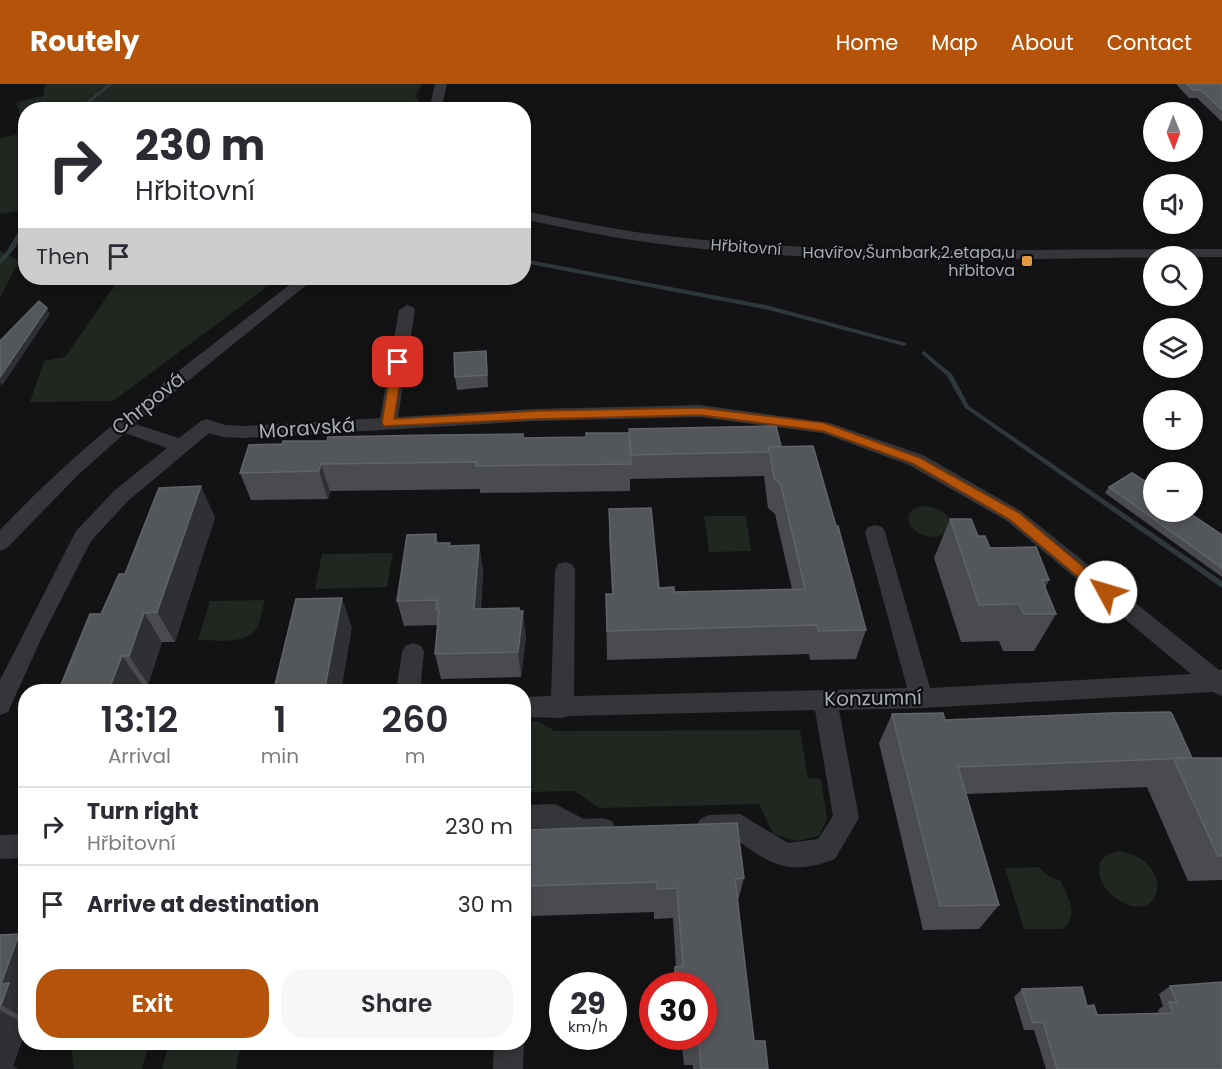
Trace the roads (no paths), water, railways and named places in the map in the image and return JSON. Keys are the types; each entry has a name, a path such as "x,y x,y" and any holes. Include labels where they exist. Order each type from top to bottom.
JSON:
{"street":[{"path":"437,102 441,84"},
{"name":"Hřbitovní","path":"531,216 647,237 792,250 1222,253"},
{"name":"Chrpová","path":"0,543 57,483 120,425 299,285"},
{"path":"388,423 407,310"},
{"name":"Moravská","path":"0,705 31,637 83,536 121,496 207,425 223,431 245,432 535,415 700,411 824,427 916,460 1014,516 1220,682"},
{"path":"120,425 182,446"},
{"path":"875,532 921,698"},
{"path":"562,708 565,570"},
{"path":"409,684 413,652"},
{"name":"Konzumní","path":"531,707 921,698 1220,682"},
{"path":"688,827 740,826 761,843 786,856 826,850 846,818 825,699"},
{"path":"531,817 555,816 582,831 624,829"},
{"path":"0,847 18,846"},
{"path":"508,1069 509,1050"}],"waterway":[{"path":"88,102 111,84"},
{"path":"0,262 18,237"},
{"path":"531,262 770,308 904,344"},
{"path":"924,353 950,375 967,407 1222,585"}],"place":[{"name":"Havířov,Šumbark,2.etapa,u hřbitova","path":"1027,261"}]}
